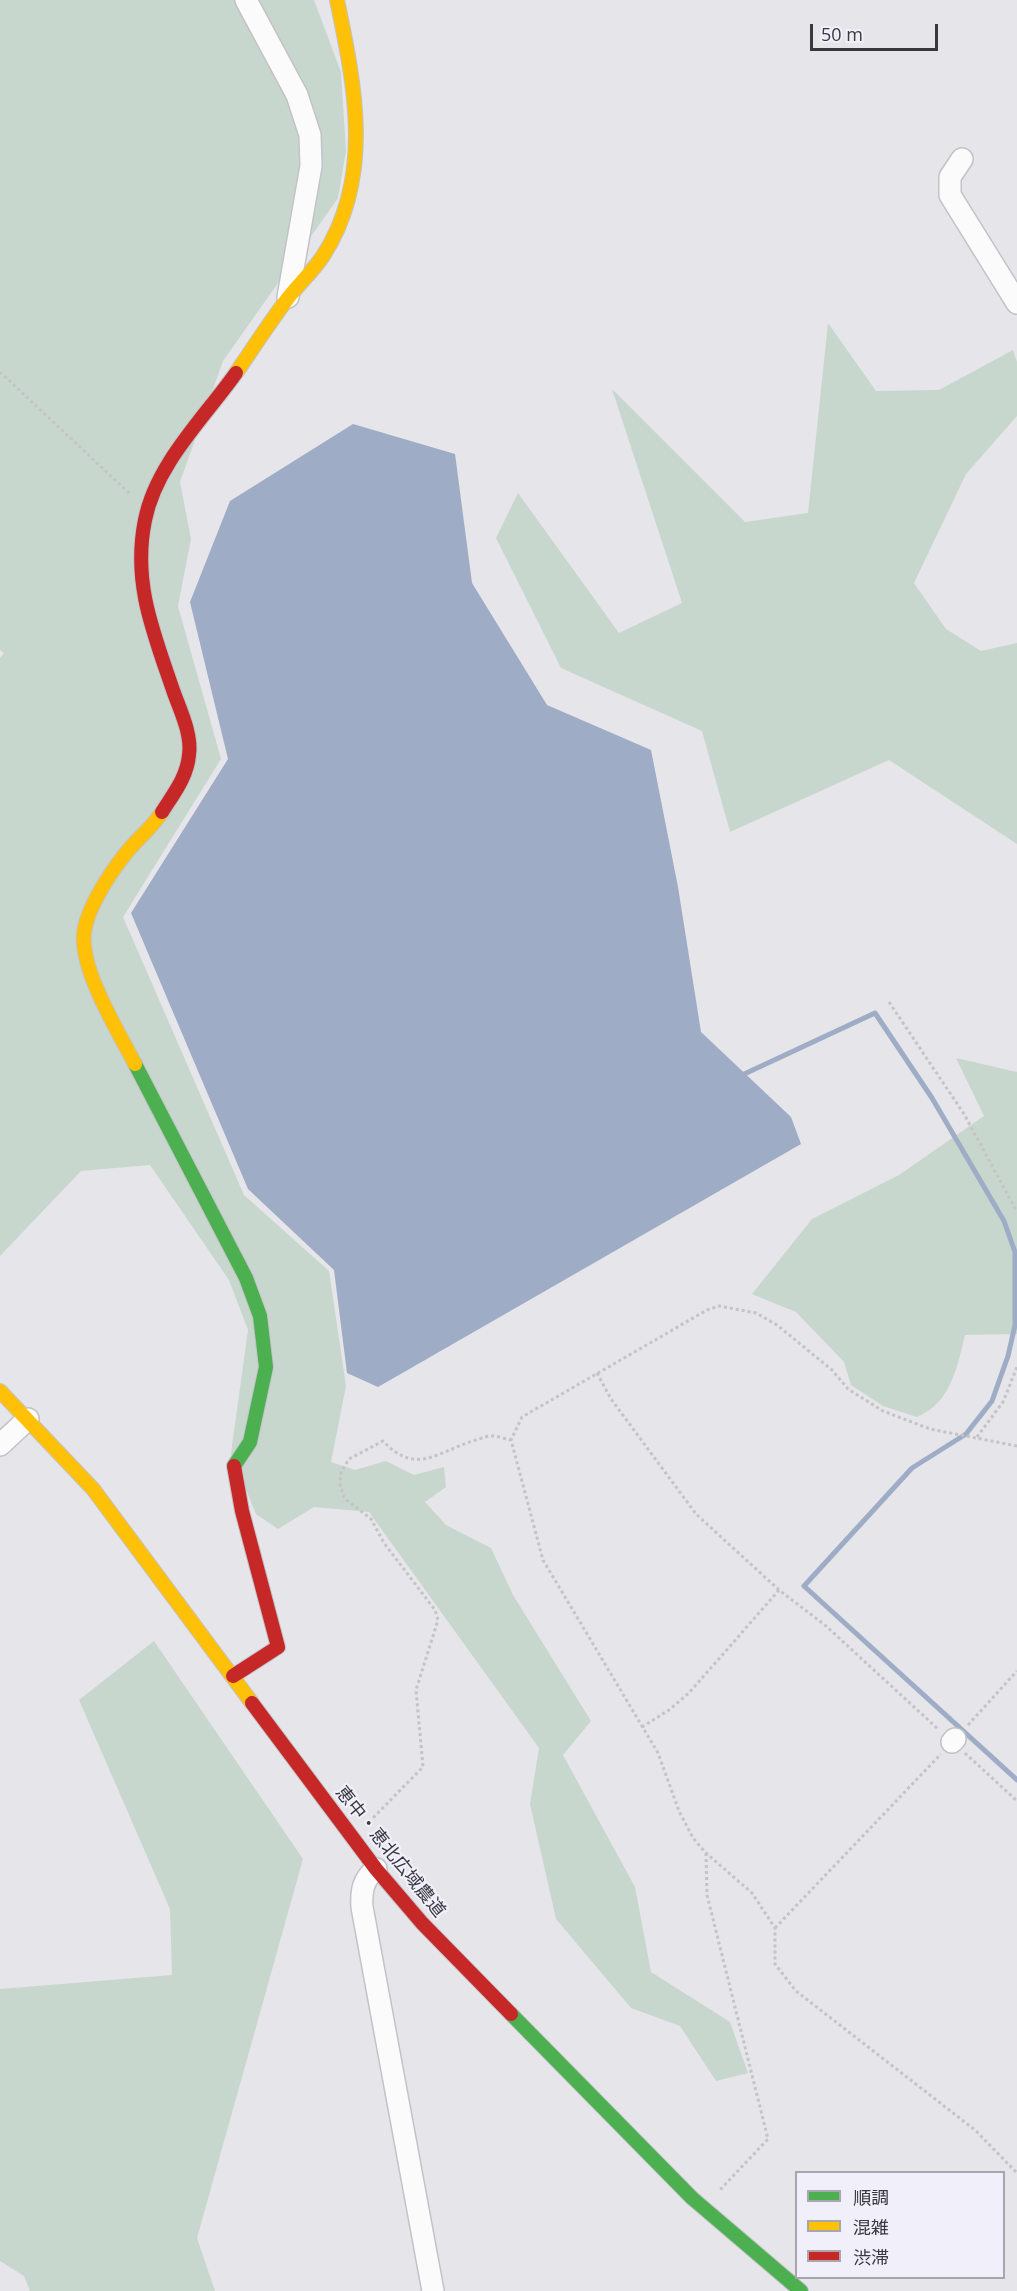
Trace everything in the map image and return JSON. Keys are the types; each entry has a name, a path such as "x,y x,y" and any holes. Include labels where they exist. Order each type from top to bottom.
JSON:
{"street":[{"path":"246,0 297,95 310,135 310,166 288,298"},
{"path":"233,1676 278,1647 233,1468 250,1442 266,1367 260,1316 246,1278 102,1001 84,952 84,932 93,904 126,853 160,816 186,774 190,752 185,724 149,620 141,583 140,552 147,509 156,484 202,416 231,380 288,298 323,256 345,211 354,175 357,138 352,72 337,0"},
{"path":"962,159 950,177 950,195 1017,303"},
{"name":"恵中・恵北広域農道","path":"0,1391 93,1489 376,1869 422,1923 703,2207 801,2291"},
{"path":"0,1445 28,1419"},
{"path":"376,1869 368,1875 363,1884 362,1907 433,2291"}],"path":[{"path":"0,372 147,509"},
{"path":"889,1002 964,1114 1017,1212"},
{"path":"1017,1446 930,1429 883,1410 848,1389 832,1370 777,1325 756,1313 718,1306 707,1310 522,1417 511,1440 543,1560 658,1753 679,1811 693,1838 706,1853 752,1893 775,1928 775,1964 796,1991 975,2130 1017,2173"},
{"path":"977,1437 1003,1402 1017,1367"},
{"path":"597,1373 611,1399 696,1514 779,1590 826,1626 1017,1801"},
{"path":"353,1838 423,1767 416,1690 438,1620 435,1610 384,1543 371,1519 345,1498 340,1484 341,1472 349,1459 383,1441 403,1457 420,1460 491,1436 511,1440"},
{"path":"642,1727 689,1694 779,1590"},
{"path":"970,1722 1017,1671"},
{"path":"775,1928 818,1886 953,1740"},
{"path":"703,2207 768,2139 707,1895 706,1853"}],"shaded area":[{"path":"0,0 314,0 341,72 346,151 338,198 223,361 180,482 191,539 178,606 221,759 123,917 244,1195 329,1271 346,1386 331,1462 355,1470 386,1461 414,1475 444,1467 446,1487 425,1502 446,1525 491,1548 513,1595 591,1721 563,1755 635,1887 651,1972 730,2022 748,2073 716,2081 680,2026 631,2008 556,1919 530,1804 539,1748 369,1512 314,1507 278,1529 256,1514 231,1453 248,1330 229,1280 150,1165 81,1171 0,1256 0,658 4,653 0,650"},
{"path":"828,323 876,391 939,390 1013,350 1017,362 1017,416 966,474 914,583 946,629 981,651 1017,643 1017,844 889,760 730,832 702,731 561,668 496,538 518,493 619,633 682,603 612,389 745,522 808,513"},
{"path":"956,1058 1017,1072 1017,1334 965,1335 951,1383 938,1403 917,1417 883,1406 851,1385 844,1362 796,1312 752,1294 812,1219 899,1175 984,1116"},
{"path":"154,1641 303,1859 197,2238 215,2291 30,2291 24,2276 0,2261 0,1989 172,1975 170,1909 79,1700"}],"water":[{"path":"353,424 455,454 472,583 547,705 651,750 678,887 701,1032 791,1117 801,1144 378,1387 347,1373 334,1270 248,1189 131,913 228,759 190,602 230,501"}],"waterway":[{"path":"740,1076 875,1013 932,1098 1004,1221 1015,1252 1015,1325 1008,1356 992,1401 966,1434 912,1468 804,1586 1017,1780"}],"traffic: fast":[{"path":"135,1064 246,1278 260,1316 266,1367 250,1442 234,1466"},
{"path":"511,2014 692,2198 801,2291"}],"traffic: slow":[{"path":"236,373 288,298 323,256 339,226 349,195 355,163 354,98 337,0"},
{"path":"135,1064 94,982 84,948 84,933 94,902 106,881 126,853 162,812"},
{"path":"0,1391 93,1489 252,1703"}],"traffic: jam":[{"path":"162,812 183,778 190,747 185,724 147,608 141,565 145,520 159,480 170,461 236,373"},
{"path":"233,1676 278,1647 242,1511 234,1466"},
{"path":"252,1703 376,1869 422,1923 511,2014"}]}
